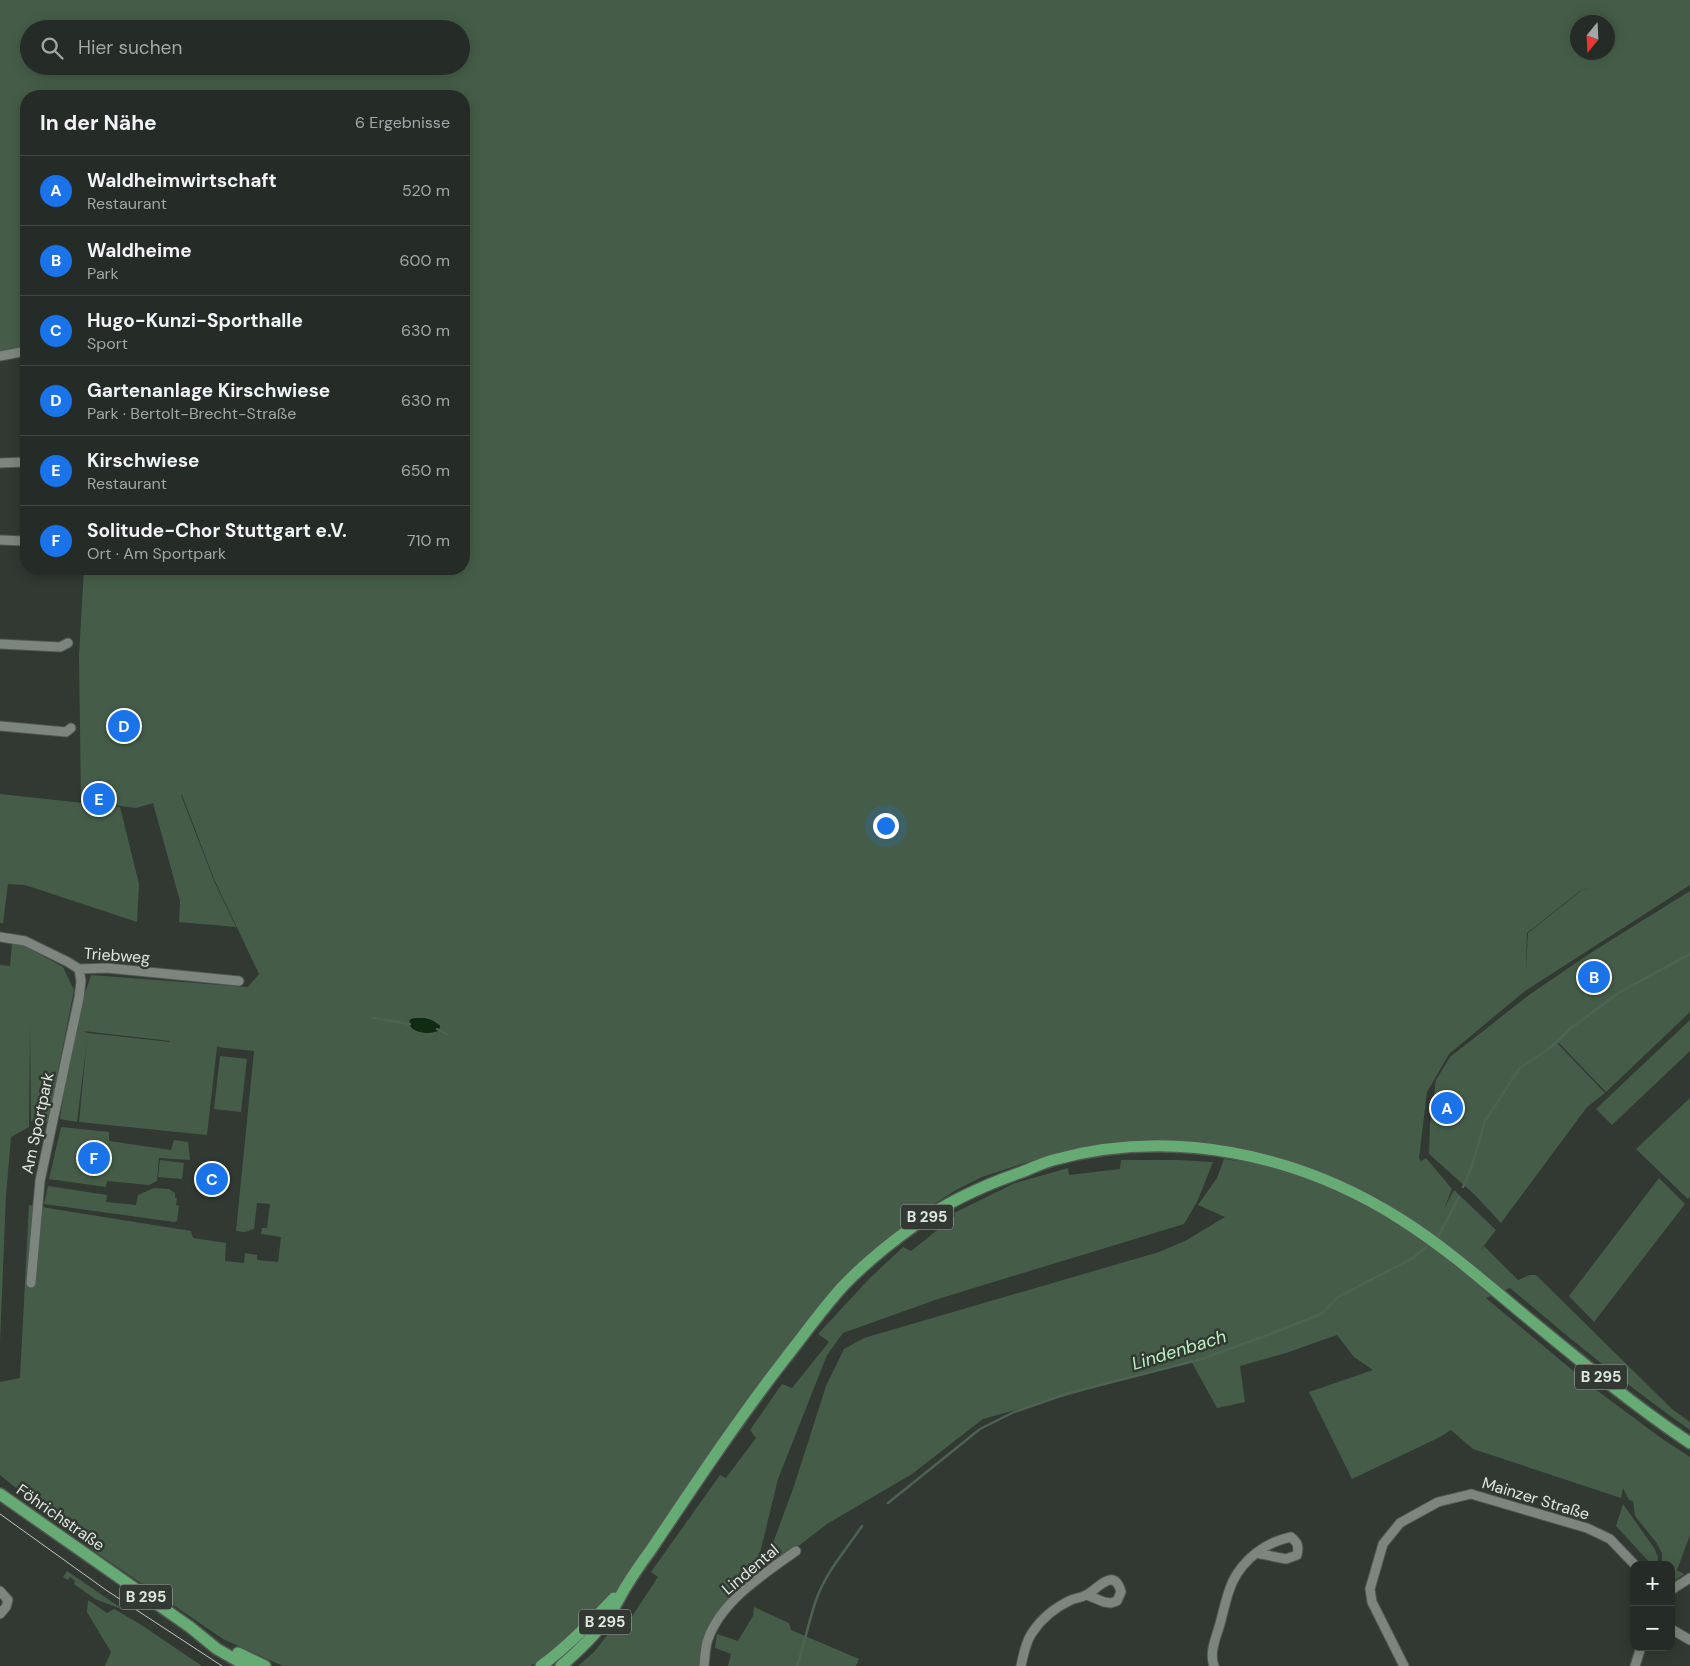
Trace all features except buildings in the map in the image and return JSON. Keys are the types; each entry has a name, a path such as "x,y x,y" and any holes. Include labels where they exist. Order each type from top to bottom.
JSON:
{"main road":[{"name":"B 295","path":"561,1666 602,1625 722,1444 782,1362 842,1287 917,1224 940,1209 992,1182 1053,1160 1121,1147 1188,1146 1230,1152 1291,1167 1330,1181 1379,1206 1435,1243 1622,1394 1690,1443"},
{"name":"Föhrichstraße","path":"0,1494 190,1627"},
{"name":"B 295","path":"541,1666 588,1626 628,1584"},
{"name":"B 295","path":"190,1627 217,1649 247,1666"},
{"name":"B 295","path":"190,1627 265,1666"}],"street":[{"path":"0,356 20,352"},
{"path":"0,463 20,462"},
{"path":"0,540 20,541"},
{"path":"0,644 60,648 68,643"},
{"path":"0,726 66,732 70,728"},
{"name":"Triebweg","path":"0,936 25,941 80,970 107,968 239,981"},
{"name":"Am Sportpark","path":"31,1283 40,1181 79,998 80,970"},
{"name":"Mainzer Straße","path":"1404,1666 1372,1602 1370,1589 1383,1544 1400,1524 1438,1502 1471,1494 1587,1528 1610,1539 1631,1561"},
{"name":"Lindental","path":"704,1666 708,1640 717,1619 744,1590 796,1551"},
{"path":"1214,1666 1211,1655 1229,1590 1244,1562 1256,1553"},
{"path":"1675,1587 1690,1578"},
{"path":"0,1591 8,1600 6,1607 0,1614"},
{"path":"1021,1666 1032,1633 1052,1611 1072,1599 1087,1595"},
{"path":"1675,1631 1690,1640"},
{"path":"1635,1666 1640,1651"}],"shaded area":[{"path":"0,0 1690,0 1690,885 1525,991 1449,1054 1427,1092 1419,1158 1421,1161 1426,1158 1452,1189 1444,1209 1454,1190 1496,1230 1478,1253 1484,1246 1518,1280 1530,1275 1536,1275 1672,1409 1690,1422 1690,1430 1621,1379 1510,1288 1486,1298 1595,1389 1690,1457 1690,1535 1677,1570 1684,1574 1675,1580 1675,1561 1662,1561 1662,1553 1656,1542 1635,1516 1633,1501 1629,1500 1623,1488 1621,1498 1473,1449 1451,1430 1352,1479 1309,1392 1373,1370 1354,1357 1337,1335 1286,1353 1240,1366 1245,1402 1217,1408 1191,1361 983,1419 912,1474 827,1524 749,1584 769,1554 794,1486 826,1386 844,1349 864,1338 1159,1252 1185,1241 1225,1217 1198,1205 1217,1178 1224,1159 1274,1166 1335,1189 1379,1212 1414,1235 1431,1230 1423,1231 1344,1182 1283,1160 1107,1145 1043,1157 982,1177 956,1190 931,1206 877,1249 837,1287 624,1584 552,1654 530,1666 283,1666 223,1639 94,1551 0,1475 0,1382 20,1378 29,1205 191,1231 193,1238 226,1243 225,1261 244,1263 245,1253 257,1255 257,1260 278,1262 281,1237 261,1234 262,1228 267,1228 270,1204 257,1203 254,1229 245,1232 236,1231 254,1051 217,1047 207,1135 79,1122 87,1040 77,1122 60,1119 73,1030 91,975 248,987 259,974 214,879 182,795 214,881 236,927 179,922 180,901 153,803 136,808 81,801 79,655 84,575 470,575 470,90 20,90 20,351 0,353","holes":["1596,886 1581,891 1528,933 1526,971 1527,933 1580,891","83,1031 170,1041 88,1033"]},
{"path":"0,794 120,807 139,884 137,922 25,885 8,884 3,923 0,923"},
{"path":"1690,891 1690,1012 1606,1092 1557,1043 1605,1093 1587,1107 1501,1223 1475,1195 1429,1154 1430,1125 1436,1080 1450,1057 1529,995 1592,952"},
{"path":"12,943 24,946 63,967 74,990 48,1122 31,1121 30,1025 29,1127 11,1137 6,1195 0,1342 0,965 10,966"},
{"path":"412,1018 428,1018 441,1026 439,1031 435,1033 420,1033 409,1025 409,1020"},
{"path":"1690,1020 1690,1051 1612,1125 1596,1109"},
{"path":"220,1056 247,1059 241,1112 214,1109"},
{"path":"1690,1098 1690,1196 1688,1199 1636,1149"},
{"path":"61,1127 109,1132 109,1141 171,1150 174,1140 188,1142 190,1160 159,1158 157,1181 149,1185 107,1181 106,1187 49,1179"},
{"path":"160,1160 184,1163 182,1179 158,1177"},
{"path":"1121,1160 1213,1162 1197,1202 1184,1224 938,1299 843,1333 827,1355 778,1479 760,1553 739,1587 713,1619 703,1640 699,1666 578,1666 594,1652 616,1624 625,1627 658,1577 651,1572 720,1475 726,1478 756,1438 750,1430 782,1384 792,1388 829,1342 818,1334 869,1279 903,1247 911,1251 955,1216 954,1213 1015,1183 1068,1168 1069,1175 1120,1169"},
{"path":"1659,1178 1685,1204 1594,1322 1569,1296"},
{"path":"48,1186 107,1195 106,1202 136,1205 138,1195 154,1188 169,1189 175,1193 175,1198 177,1198 176,1205 179,1206 177,1221 44,1204"},
{"path":"1623,1504 1654,1548 1658,1557 1658,1561 1648,1561 1616,1526"},
{"path":"67,1571 124,1610 95,1599 74,1584 75,1581 70,1577 68,1580 63,1577"},
{"path":"88,1600 107,1613 114,1609 140,1624 202,1666 105,1666 111,1652 87,1612"},
{"path":"754,1607 789,1623 791,1630 859,1659 856,1666 728,1666 731,1654 715,1648 717,1634 738,1641 753,1616"}],"waterway":[{"name":"Lindenbach","path":"1463,1187 1471,1169 1485,1121 1519,1069 1551,1047 1571,1028 1620,992 1690,954"},
{"path":"373,1018 410,1024"},
{"path":"437,1029 447,1034"},
{"name":"Lindenbach","path":"1436,1240 1459,1197"},
{"name":"Lindenbach","path":"888,1503 980,1429 1014,1412 1069,1393 1202,1359 1321,1314 1338,1297 1413,1258 1431,1243"},
{"name":"Lindenbach","path":"797,1666 822,1586 832,1568 862,1526"}],"tram line":[{"path":"0,1514 106,1590 222,1666"}],"place":[{"name":"Gartenanlage Kirschwiese","path":"124,726"},
{"name":"Kirschwiese","path":"99,799"},
{"name":"Waldheime","path":"1594,977"},
{"name":"Waldheimwirtschaft","path":"1447,1108"},
{"name":"Solitude-Chor Stuttgart e.V.","path":"94,1158"},
{"name":"Hugo-Kunzi-Sporthalle","path":"212,1179"}]}
